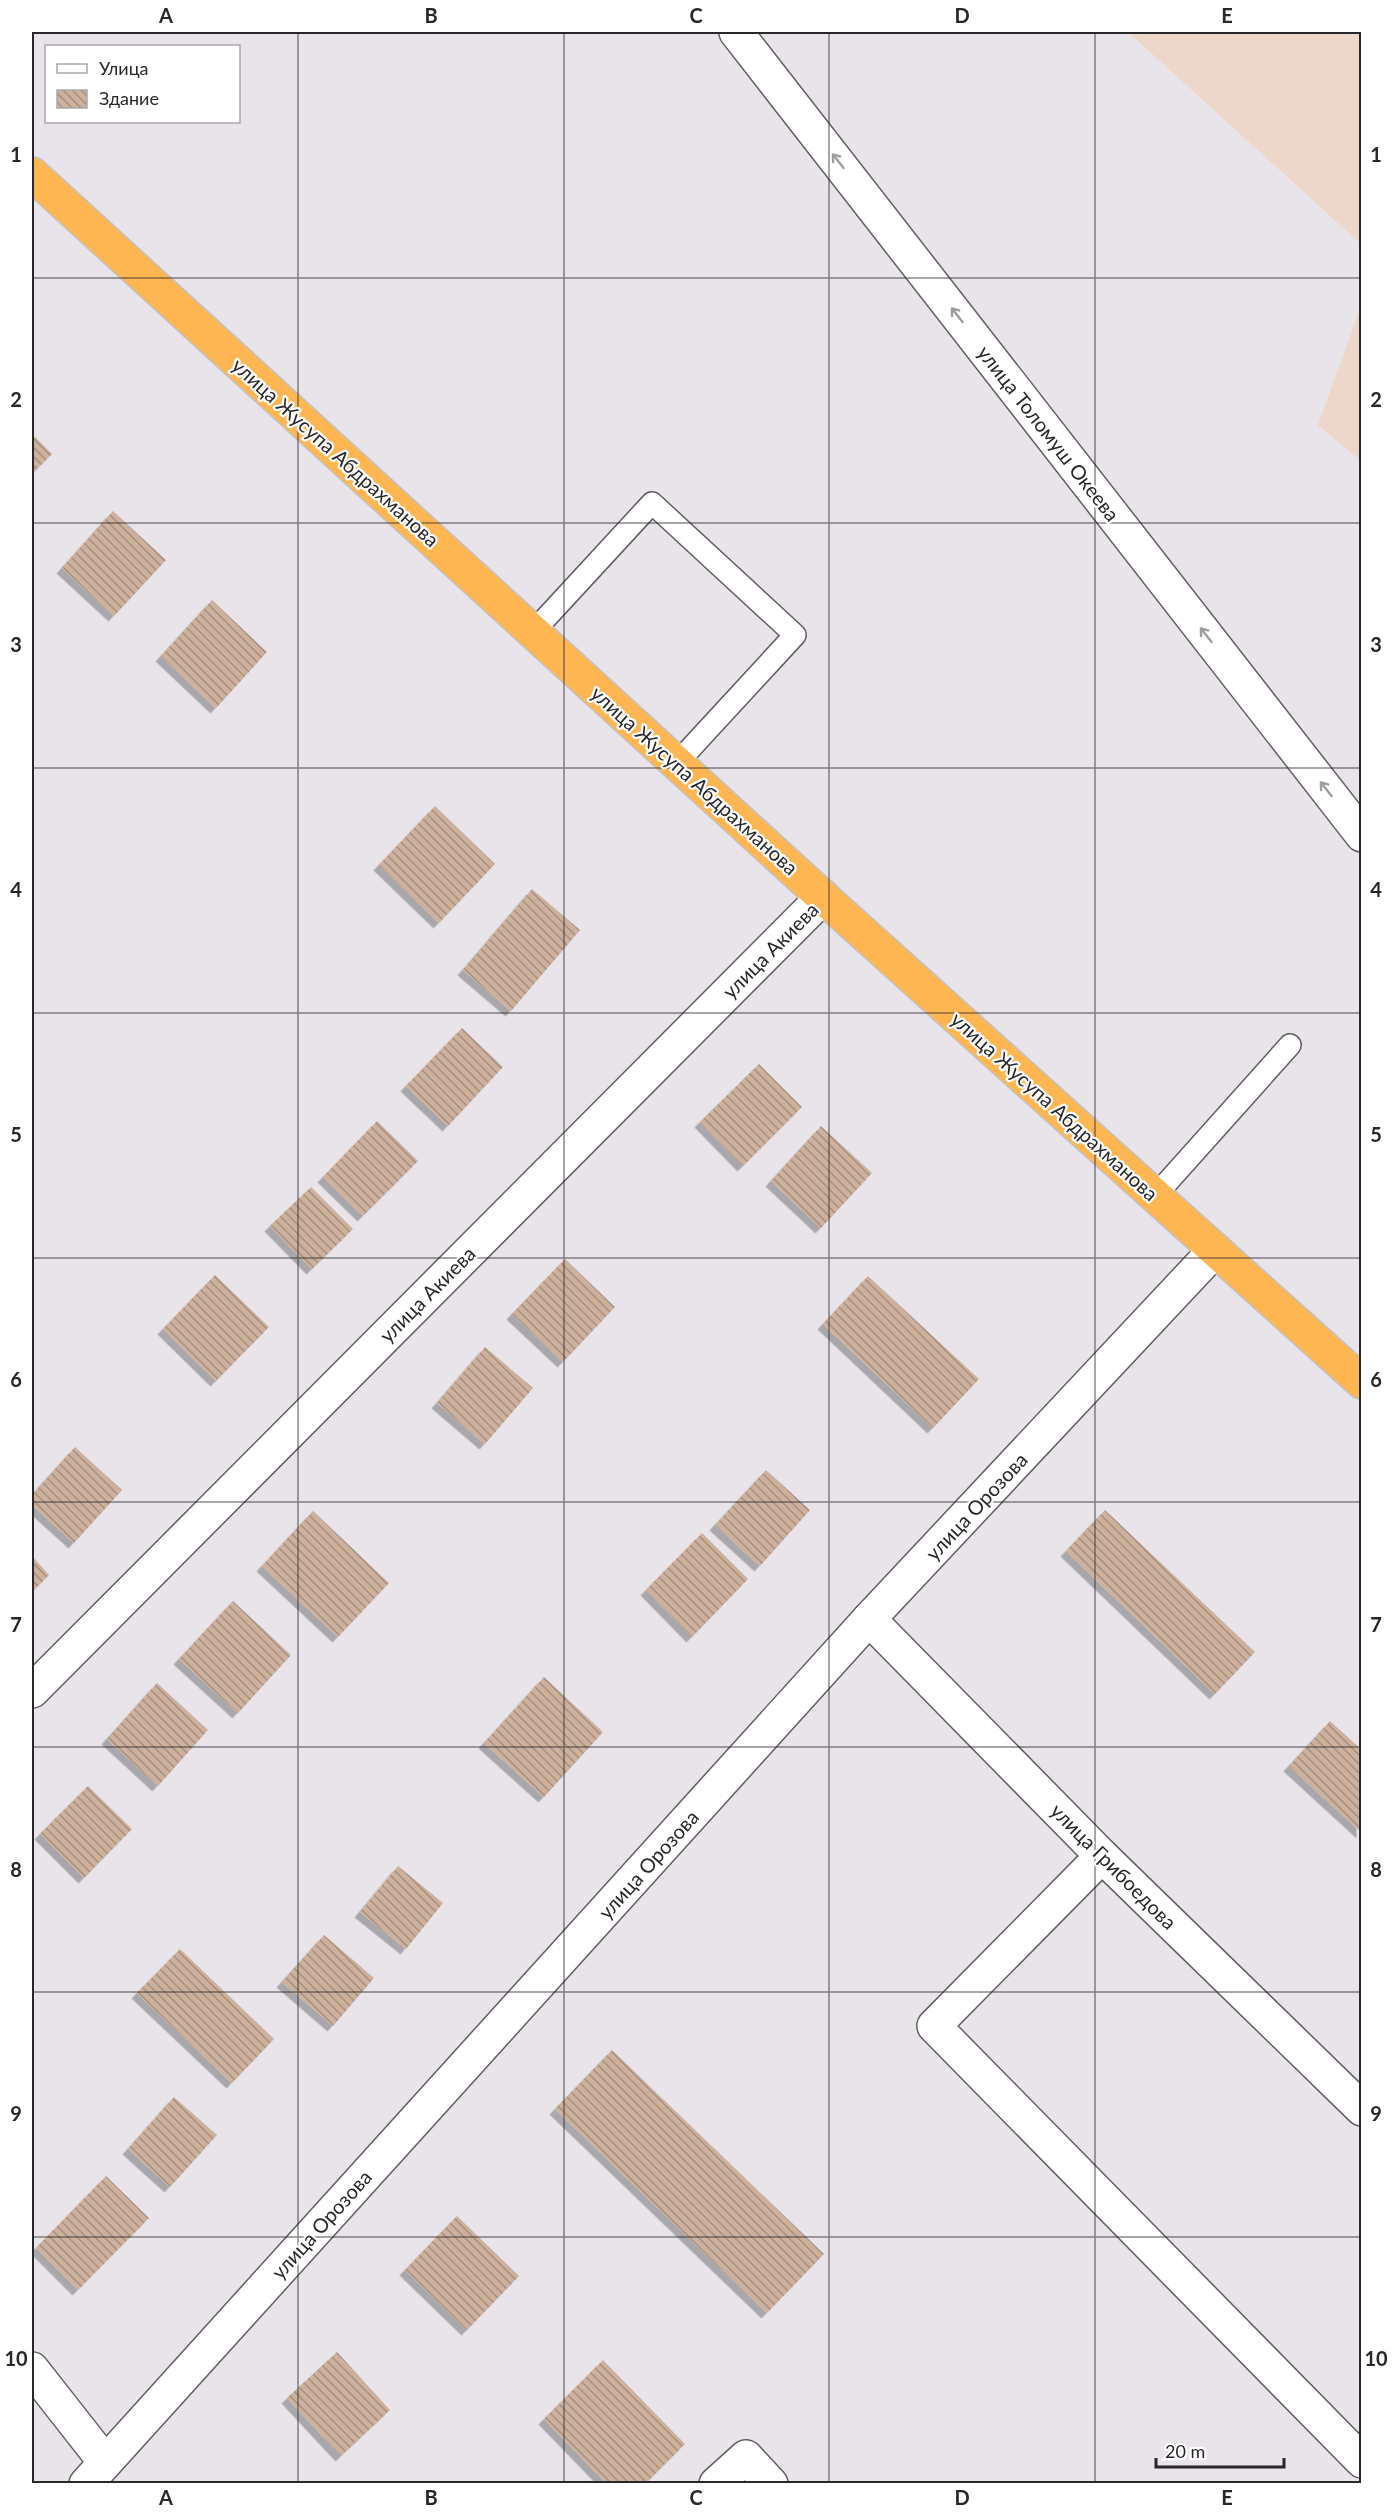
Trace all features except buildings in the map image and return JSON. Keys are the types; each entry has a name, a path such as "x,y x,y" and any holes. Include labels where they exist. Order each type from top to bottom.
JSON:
{"highway":[{"name":"улица Жусупа Абдрахманова","path":"32,174 823,897 1362,1383"}],"street":[{"name":"улица Толомуш Океева","path":"736,32 1362,835"},
{"name":"улица Акиева","path":"32,1691 823,897"},
{"name":"улица Орозова","path":"96,2473 869,1619 1215,1250"},
{"name":"улица Грибоедова","path":"869,1619 1102,1856 1362,2109"},
{"path":"1102,1856 934,2026 1362,2461"},
{"path":"32,2369 96,2473"},
{"path":"716,2484 746,2457 771,2484"}],"lane":[{"path":"533,632 652,503 795,636 677,764"},
{"path":"1155,1196 1290,1046"}],"shaded area":[{"path":"1128,32 1361,32 1361,244"},
{"path":"1361,306 1361,461 1318,425"}]}
